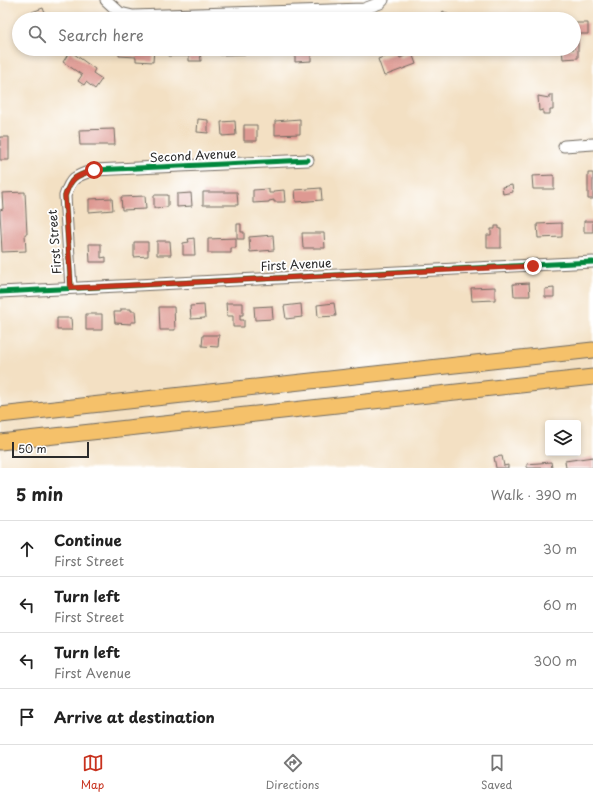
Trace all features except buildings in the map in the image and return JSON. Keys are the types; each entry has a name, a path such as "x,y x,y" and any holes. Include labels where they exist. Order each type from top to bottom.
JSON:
{"highway":[{"path":"0,415 593,350"},
{"path":"0,442 593,377"}],"street":[{"path":"106,0 119,12"},
{"path":"265,12 364,9 380,3 383,0"},
{"path":"564,146 593,144"},
{"name":"Second Avenue","path":"80,175 94,170 308,160"},
{"name":"First Street","path":"71,288 65,196 69,183 80,175"},
{"name":"First Avenue","path":"0,292 593,262"}],"cycle path":[{"path":"71,288 65,196 72,181 78,176 94,170 308,160"},
{"path":"0,292 593,262"}],"route":[{"path":"94,170 80,175 69,183 65,196 71,288 139,286 533,266"}]}
